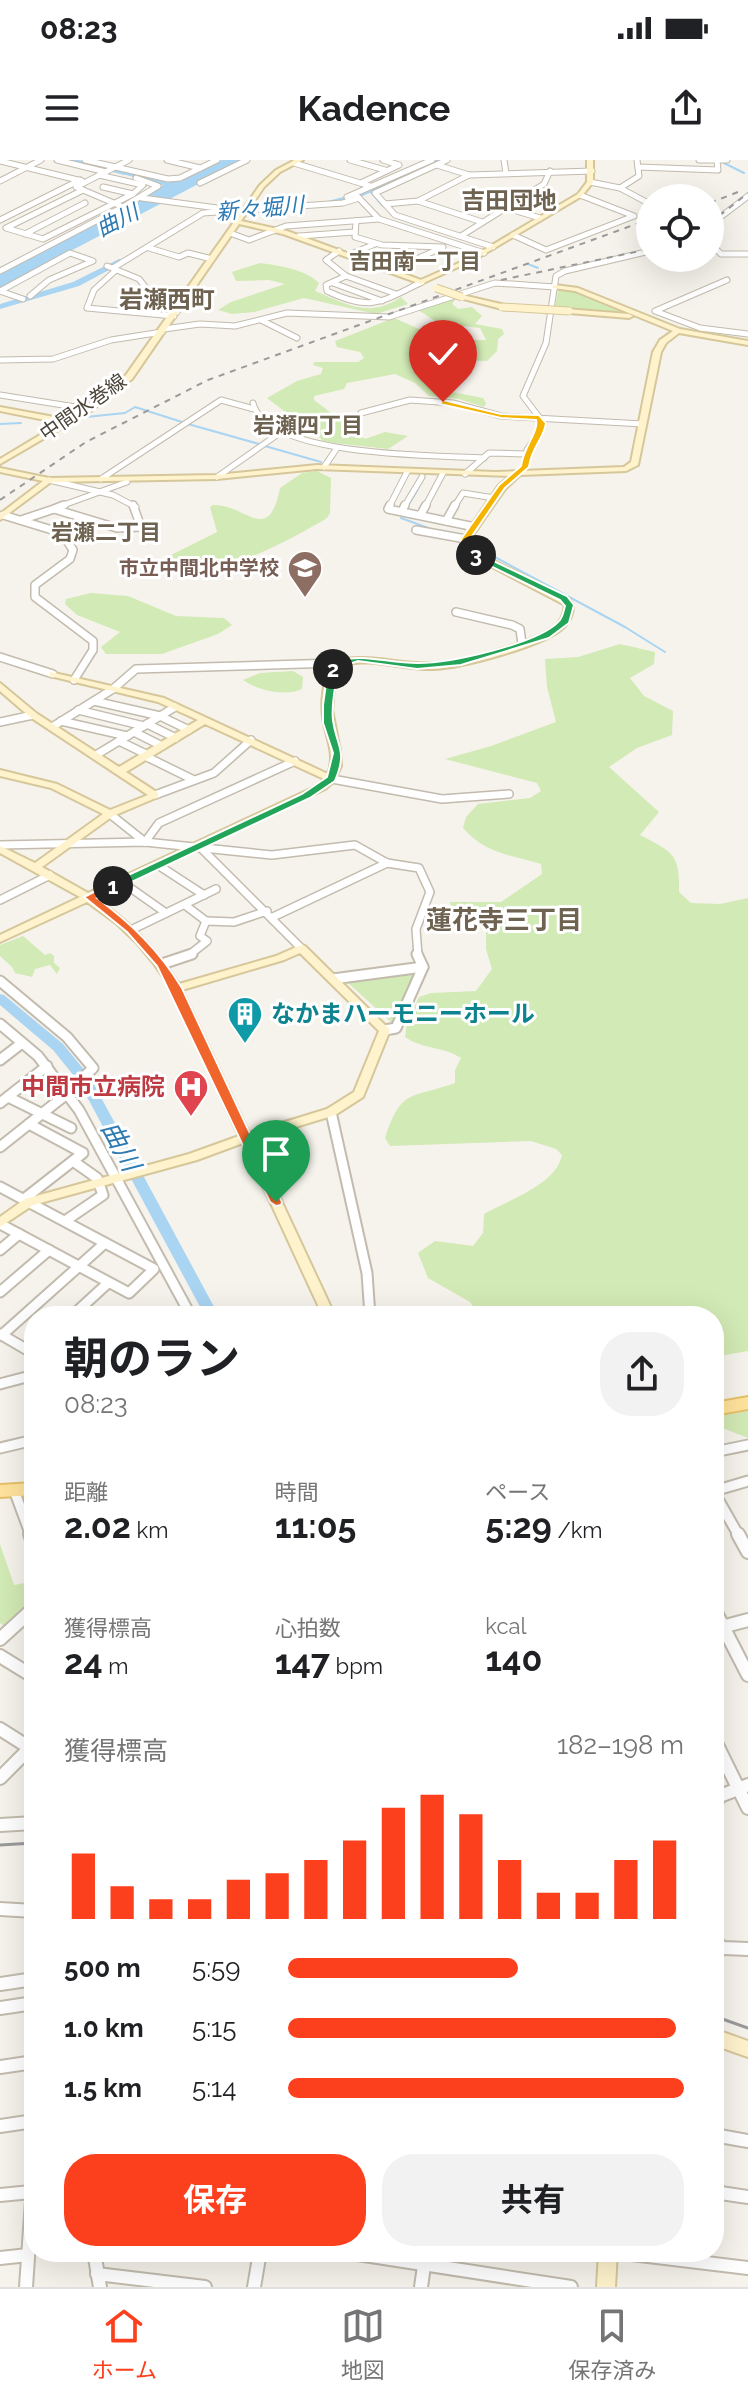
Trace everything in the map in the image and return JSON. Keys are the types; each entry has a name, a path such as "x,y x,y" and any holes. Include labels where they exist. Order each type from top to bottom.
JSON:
{"main road":[{"path":"724,1398 748,1394"},
{"path":"724,1407 748,1403"},
{"path":"4,1490 24,1489"}],"street":[{"path":"0,181 41,160"},
{"path":"57,160 168,179 217,160"},
{"path":"67,198 104,208 123,207 142,198 159,184 85,160"},
{"path":"110,169 120,160"},
{"path":"0,220 129,160"},
{"path":"167,160 200,168"},
{"path":"200,183 247,160"},
{"path":"350,160 385,170"},
{"path":"361,183 399,165 383,160"},
{"path":"176,314 87,308 94,290 112,268 199,215 247,208 343,203 370,186 429,162 448,160 451,169"},
{"path":"476,160 478,174"},
{"path":"504,160 506,173"},
{"path":"531,160 534,172"},
{"path":"557,160 560,171"},
{"path":"346,276 326,285 327,291 366,308 484,253 580,195 590,182 590,160"},
{"path":"699,160 727,160"},
{"path":"0,161 83,181"},
{"path":"297,161 370,186"},
{"name":"中間水巻線","path":"3,458 88,409 129,377 269,178 297,161"},
{"path":"620,188 637,178 638,164 718,170 717,161"},
{"path":"469,175 429,162 375,193 395,215 493,247"},
{"path":"461,236 544,184 550,171"},
{"path":"385,204 418,201 469,175 592,171"},
{"path":"0,271 115,207 143,185 99,175"},
{"path":"90,193 118,180"},
{"path":"83,181 76,187 115,207"},
{"path":"590,182 620,188 636,197"},
{"path":"103,187 133,194"},
{"path":"83,190 6,228 43,239 104,208"},
{"path":"513,235 546,250 634,216 580,195"},
{"path":"357,196 379,219"},
{"path":"724,214 748,196"},
{"path":"142,198 219,209"},
{"path":"418,201 482,222"},
{"path":"25,234 85,203"},
{"path":"507,208 540,218"},
{"path":"36,213 55,218"},
{"path":"425,225 451,213"},
{"path":"230,233 249,240 275,229 379,219 484,253"},
{"path":"356,221 355,237 375,244 443,247"},
{"path":"238,222 299,236 436,288 502,307 618,314 657,322"},
{"path":"299,236 355,232"},
{"path":"390,271 451,243"},
{"path":"349,255 375,244"},
{"path":"149,248 179,257 188,253 212,259"},
{"path":"339,251 326,260 346,276 396,294"},
{"path":"70,253 93,261 49,280 27,298 0,291 70,253"},
{"path":"56,724 113,689 128,673 142,668 336,663 358,658 435,666 481,658 557,629 566,621 569,605 563,598 472,553 466,548 466,539 494,498 525,467 526,454 542,428 539,417 523,396 546,343 560,273 636,254"},
{"path":"724,254 748,254"},
{"path":"52,263 73,270"},
{"path":"112,268 143,282 143,287 154,299 162,300 176,314"},
{"path":"727,280 655,311 700,328 748,334"},
{"path":"333,283 382,301"},
{"path":"0,360 47,360 111,340 200,324 235,326 296,313 389,317 495,283 576,289 678,331 748,343"},
{"path":"261,320 297,338"},
{"path":"2,516 49,480 217,477 324,467 465,474 630,468 635,463 659,347 678,331"},
{"path":"0,395 88,409"},
{"path":"101,479 221,400 253,406 284,430 318,445 484,458"},
{"path":"361,413 410,400 453,403 501,416 643,424"},
{"path":"0,409 63,424"},
{"path":"0,416 63,424"},
{"path":"217,477 284,430"},
{"path":"324,467 337,448"},
{"path":"465,474 489,453 526,454"},
{"path":"0,470 103,492 138,509 141,527 117,528 54,509"},
{"path":"407,472 388,509 475,527"},
{"path":"421,514 443,473"},
{"path":"402,511 422,477"},
{"path":"21,520 127,482"},
{"path":"446,521 463,493 494,498"},
{"path":"2,516 62,533 73,550 70,559 35,585 35,597 93,641 93,650 74,680"},
{"path":"416,530 466,539"},
{"path":"456,612 498,618 513,625 520,629 522,644"},
{"path":"0,657 175,707 332,779 440,800 472,800 509,794"},
{"path":"0,939 306,796 332,779 338,753 328,723 328,705 336,663"},
{"path":"1,688 33,715 56,724 131,734 162,746"},
{"path":"94,701 160,716 189,730"},
{"path":"96,755 175,707"},
{"path":"78,710 145,725 176,738"},
{"path":"0,722 33,715"},
{"path":"120,771 205,720"},
{"path":"56,724 155,795"},
{"path":"35,867 110,814 214,773 251,740"},
{"path":"119,741 194,780"},
{"path":"145,842 159,823 295,761"},
{"path":"0,773 54,786 110,814 145,842"},
{"path":"2,851 67,843 145,842 272,855 355,845 387,863 419,868 430,892 414,929 417,956 423,967"},
{"path":"199,846 385,1030"},
{"path":"2,851 89,897 131,930 162,964 324,1306"},
{"path":"185,905 206,921 234,922 270,914 387,863"},
{"path":"158,865 204,895"},
{"path":"0,900 50,875"},
{"path":"122,882 166,913"},
{"path":"131,930 216,889"},
{"path":"162,964 191,955 207,941 200,936 206,921"},
{"path":"176,988 280,958 301,948"},
{"path":"333,979 423,967"},
{"path":"385,1030 396,1028 423,967"},
{"path":"0,981 67,1037 93,1068 69,1092 0,1147"},
{"path":"0,1024 47,1066 69,1092 121,1176 186,1306"},
{"path":"26,1201 193,1157 331,1112 359,1094 385,1030"},
{"path":"0,1060 22,1043"},
{"path":"4,1100 47,1066"},
{"path":"4,1100 71,1128"},
{"path":"331,1112 367,1273 369,1306"},
{"path":"0,1187 26,1201 65,1221 154,1269 129,1293 0,1224 26,1201 83,1153 29,1124"},
{"path":"65,1221 103,1195 92,1170 73,1161"},
{"path":"0,1250 19,1234"},
{"path":"33,1306 105,1243"},
{"path":"0,1292 49,1250"},
{"path":"83,1306 108,1283"},
{"path":"24,1314 1,1334 24,1346"},
{"path":"0,1384 24,1378"},
{"path":"0,1448 24,1442"},
{"path":"724,1450 748,1445"},
{"path":"724,1488 748,1481"},
{"path":"4,1490 24,1527"},
{"path":"724,1509 748,1552"},
{"path":"0,1639 24,1617"},
{"path":"724,1627 748,1620"},
{"path":"724,1636 748,1675"},
{"path":"0,1656 24,1671"},
{"path":"0,1729 24,1742"},
{"path":"0,1778 24,1754"},
{"path":"724,1757 743,1786 748,1808"},
{"path":"724,1794 743,1786"},
{"path":"0,1825 24,1824"},
{"path":"0,1909 24,1910"},
{"path":"724,1948 748,1949"},
{"path":"0,1984 24,1980"},
{"path":"0,2008 24,2004"},
{"path":"724,2041 748,2049"},
{"path":"0,2067 24,2063"},
{"path":"0,2126 24,2122"},
{"path":"724,2137 748,2141"},
{"path":"724,2193 748,2197"},
{"path":"0,2195 24,2196"},
{"path":"0,2258 24,2255"},
{"path":"26,2287 28,2262"},
{"path":"254,2287 258,2262"},
{"path":"421,2287 424,2262"},
{"path":"445,2262 571,2287"},
{"path":"606,2287 607,2262"},
{"path":"698,2262 748,2268"},
{"path":"98,2281 205,2287"}],"green space":[{"path":"260,263 300,271 319,283 315,291 358,307 379,307 401,297 408,304 376,314 304,298 254,312 232,314 218,310 231,302 285,284 269,280 236,281 232,272"},
{"path":"563,289 626,312 555,308 558,290"},
{"path":"445,299 455,300 452,304 458,309 472,307 482,316 475,324 502,329 504,334 498,339 497,351 487,361 455,360 450,364 442,384 447,391 483,398 486,403 484,407 459,399 429,396 415,383 395,374 347,383 344,389 314,396 314,400 365,439 385,432 408,436 388,449 325,442 267,398 297,381 321,374 323,368 313,365 314,362 358,362 364,358 360,352 337,347 335,341 394,318 424,331 442,326 453,328 449,331 453,340 486,340 480,328 438,323 417,309"},
{"path":"317,471 331,478 330,513 327,518 274,547 229,565 189,572 173,569 169,556 217,532 210,507 225,506 262,519 275,506 280,488 302,473"},
{"path":"91,593 128,596 176,616 224,618 232,625 218,634 162,654 106,654 101,647 120,632 77,615 65,604 66,599"},
{"path":"620,644 655,652 654,664 630,678 644,696 673,711 672,735 637,748 609,767 659,812 640,835 672,856 678,869 679,892 691,903 720,904 748,898 748,1351 724,1355 724,1306 473,1306 428,1278 418,1253 435,1241 473,1246 483,1233 484,1214 541,1183 558,1166 562,1155 556,1149 531,1141 390,1146 385,1138 403,1102 455,1083 455,1070 461,1058 405,1037 407,1023 419,997 431,993 476,991 492,969 486,949 486,931 476,919 452,912 450,902 501,902 542,874 541,864 489,848 463,828 466,817 478,804 530,798 541,791 537,783 445,759 556,722 547,687 545,659 578,657"},
{"path":"293,671 303,677 302,689 271,691 243,680 260,673"},
{"path":"23,936 45,955 50,953 54,956 54,963 60,968 57,974 50,965 35,969 32,977 15,973 0,956 0,945"},
{"path":"418,970 392,1023 345,980"},
{"path":"748,1411 748,1438 724,1429 724,1415"},
{"path":"0,1544 14,1585 24,1583 24,1610 6,1627 0,1623"}],"water":[{"path":"222,160 244,160 0,288 0,273 163,185 115,172 172,177"}],"waterway":[{"path":"70,160 124,173"},
{"name":"新々堀川","path":"324,203 353,197 439,160"},
{"path":"724,163 744,173"},
{"path":"370,191 382,205"},
{"name":"新々堀川","path":"0,307 76,284 122,261"},
{"path":"528,264 538,268"},
{"path":"86,417 125,413 135,407 182,422"},
{"path":"0,424 21,423"},
{"path":"188,424 259,444"},
{"path":"265,446 321,462"},
{"path":"409,504 418,489"},
{"path":"404,513 401,518 431,529"},
{"path":"467,542 625,627 665,652"},
{"name":"曲川","path":"0,998 58,1047 85,1080 207,1306"}],"tram line":[{"path":"0,1845 24,1844"},
{"path":"724,2020 748,2028"}],"railway":[{"path":"724,197 743,190"},
{"path":"724,212 748,193"},
{"path":"0,500 86,442 208,380 636,224"},
{"path":"501,280 636,252"}],"place":[{"name":"市立中間北中学校","path":"305,599"},
{"name":"なかまハーモニーホール","path":"245,1045"},
{"name":"中間市立病院","path":"191,1118"}],"district":[{"name":"吉田団地","path":"509,201"},
{"name":"吉田南一丁目","path":"415,261"},
{"name":"岩瀬西町","path":"167,300"},
{"name":"岩瀬四丁目","path":"308,425"},
{"name":"岩瀬二丁目","path":"106,532"},
{"name":"蓮花寺三丁目","path":"504,920"}],"route":[{"path":"276,1202 162,964 113,913 89,897 306,796 332,779 338,753 328,723 328,705 336,663 358,658 417,666 457,663 546,636 566,621 570,609 563,598 472,553 465,546 466,539 502,487 525,467 527,450 542,428 539,417 501,416 443,402"}]}
